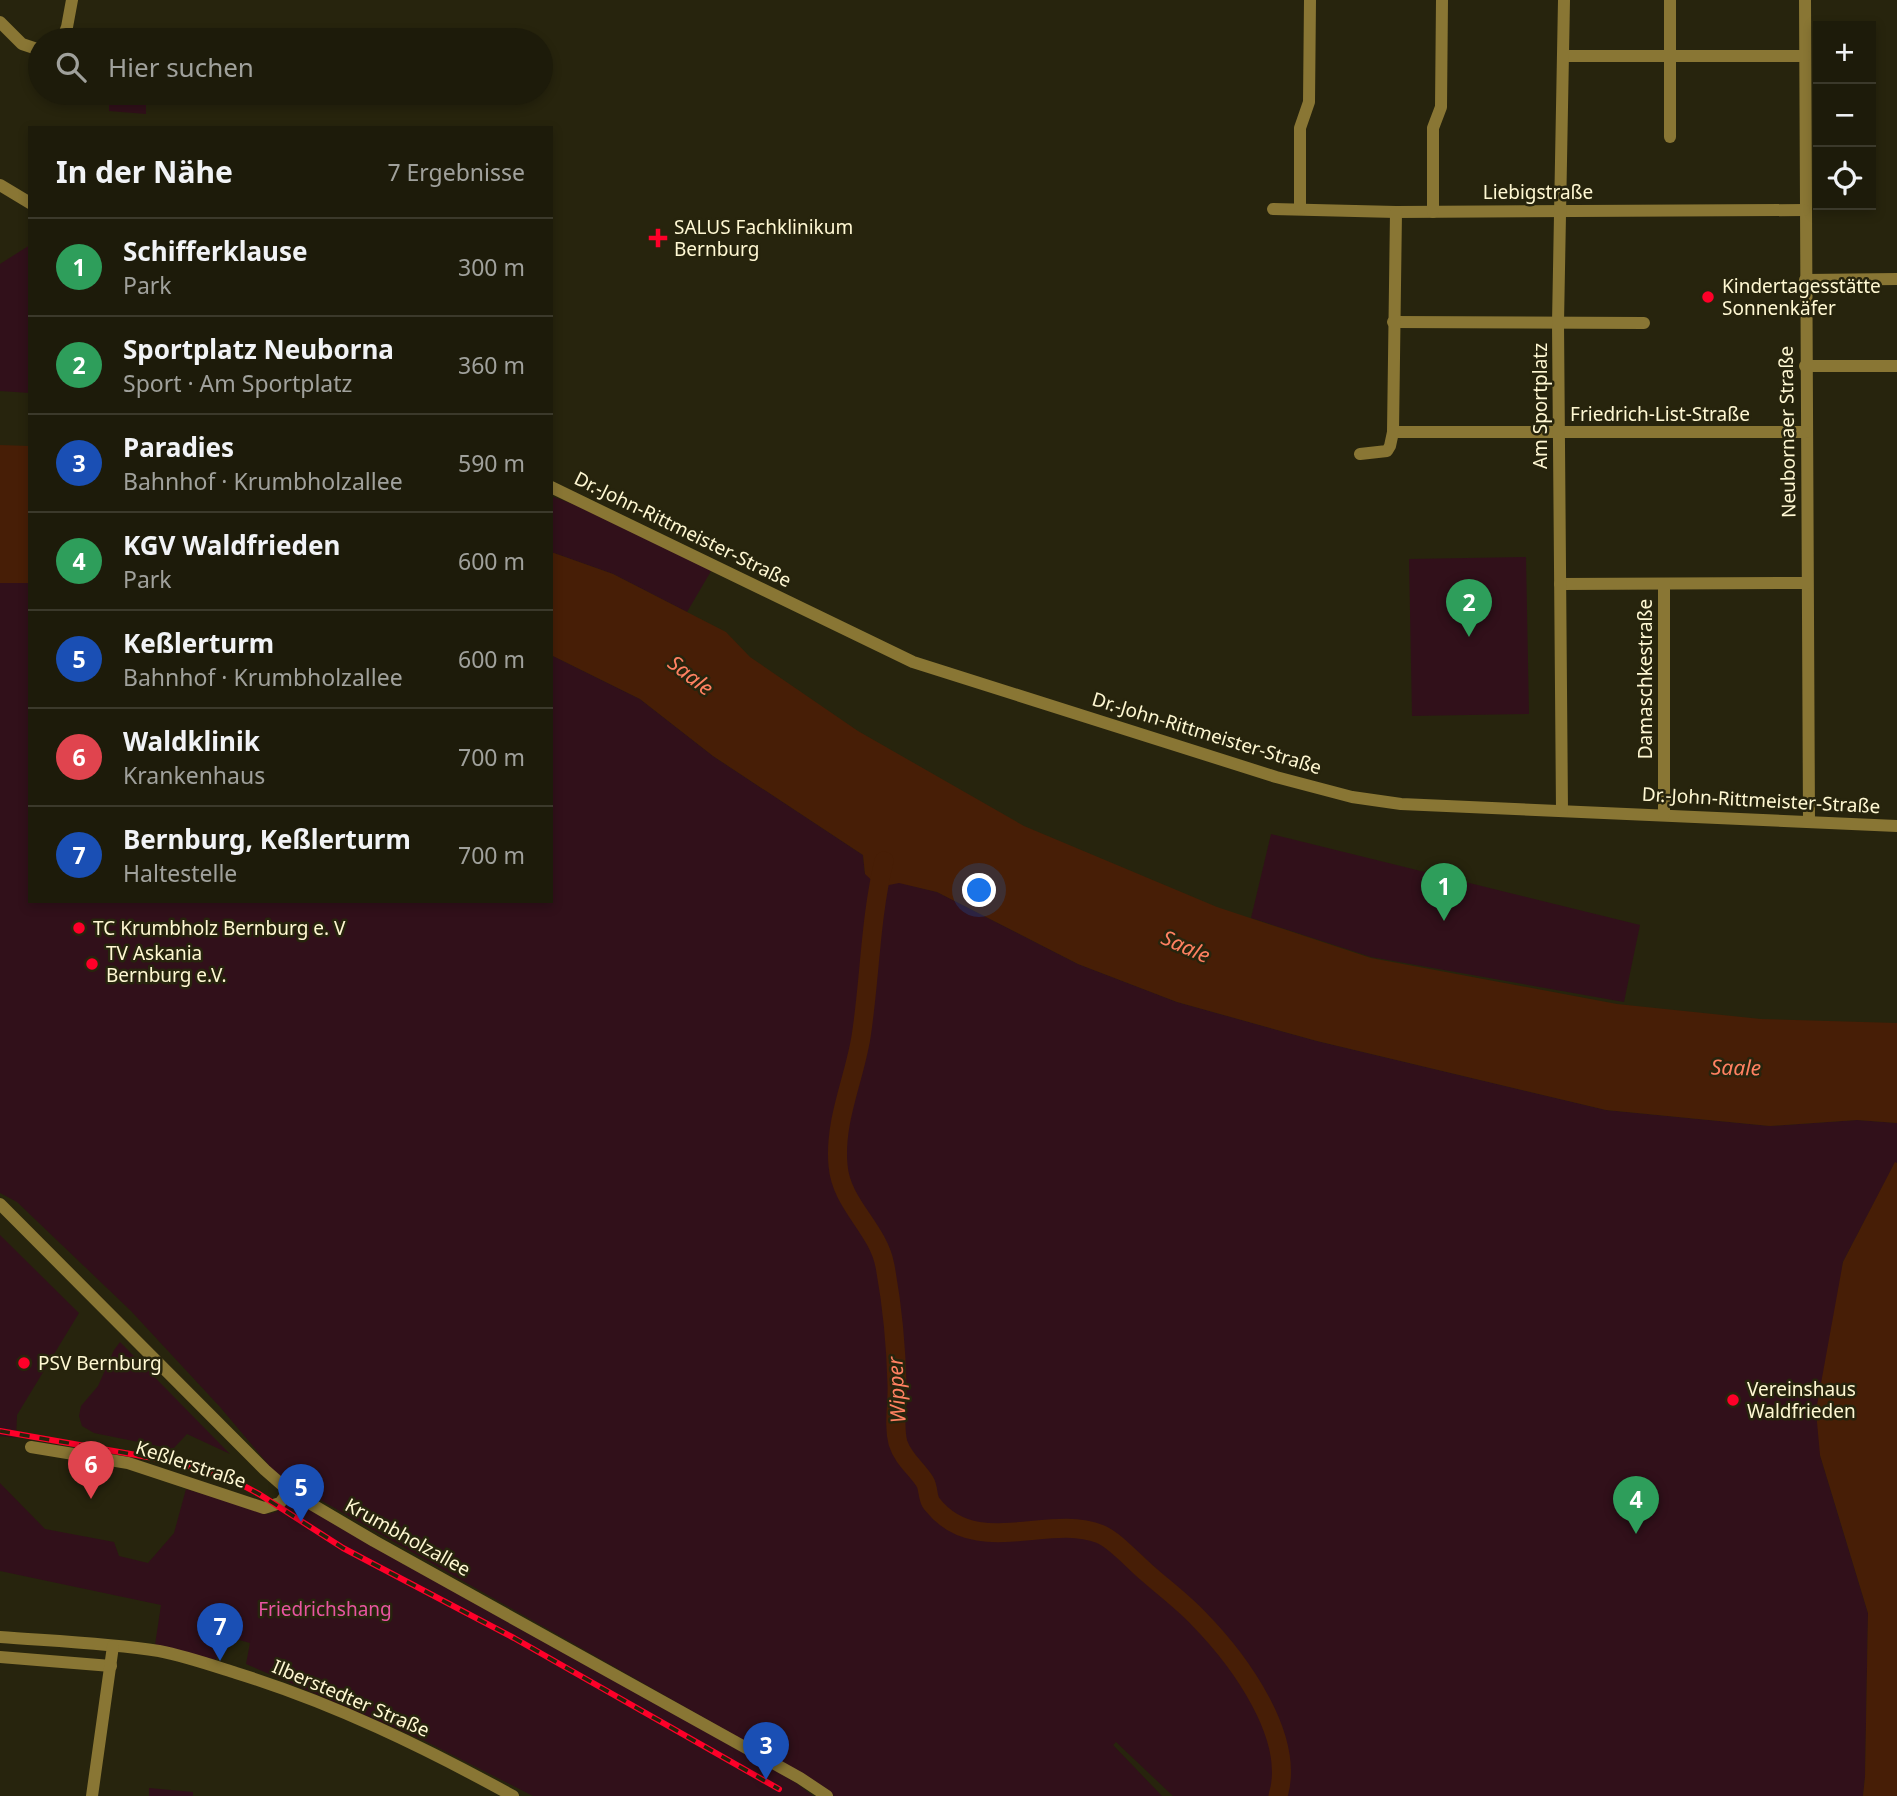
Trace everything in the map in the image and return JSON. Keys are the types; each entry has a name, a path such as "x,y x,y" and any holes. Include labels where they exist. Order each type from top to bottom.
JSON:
{"street":[{"path":"68,28 72,0"},
{"path":"1300,209 1300,128 1309,102 1310,0"},
{"path":"1433,212 1433,128 1441,107 1442,0"},
{"name":"Am Sportplatz","path":"1562,811 1558,323 1564,0"},
{"path":"1670,0 1670,138"},
{"name":"Neubornaer Straße","path":"1805,0 1809,821"},
{"path":"0,22 22,44 28,46"},
{"path":"1563,56 1805,56"},
{"path":"0,185 28,202"},
{"name":"Liebigstraße","path":"1273,209 1396,212 1804,210"},
{"path":"1360,454 1387,451 1393,432 1396,212"},
{"path":"1805,280 1897,279"},
{"path":"1393,322 1644,323"},
{"path":"1805,366 1897,366"},
{"name":"Friedrich-List-Straße","path":"1393,432 1806,432"},
{"name":"Dr.-John-Rittmeister-Straße","path":"553,488 585,501 912,662 1276,777 1352,797 1401,804 1897,826"},
{"name":"Damaschkestraße","path":"1560,584 1807,583"},
{"name":"Damaschkestraße","path":"1664,585 1664,815"},
{"name":"Krumbholzallee","path":"0,1204 289,1491 800,1778 827,1796"},
{"name":"Keßlerstraße","path":"31,1447 128,1463 264,1508 280,1503 289,1491"},
{"name":"Ilberstedter Straße","path":"0,1637 161,1652 283,1688 414,1743 513,1796"},
{"path":"92,1796 113,1646"},
{"path":"0,1657 111,1666"}],"green space":[{"path":"109,105 146,105 146,114 109,111"},
{"path":"28,246 28,393 0,391 0,264"},
{"path":"553,497 627,524 714,566 687,612 613,574 553,553"},
{"path":"1526,557 1529,714 1412,716 1409,559"},
{"path":"0,583 28,583 28,903 553,903 553,656 640,699 713,756 863,855 865,874 937,892 1078,964 1177,1002 1317,1041 1606,1110 1770,1126 1857,1120 1897,1123 1897,1163 1843,1262 1820,1438 1820,1455 1868,1613 1863,1796 1173,1796 1116,1742 1113,1745 1162,1796 834,1796 812,1779 278,1476 220,1407 131,1311 17,1202 0,1193"},
{"path":"1271,834 1640,925 1624,1002 1371,957 1251,918"},
{"name":"PSV Bernburg","path":"0,1235 79,1313 17,1415 16,1438 0,1436"},
{"path":"120,1342 230,1454 187,1434 173,1449 94,1433 82,1426 79,1416 81,1406 98,1386"},
{"name":"Friedrichshang","path":"0,1483 45,1529 114,1542 119,1556 148,1563 174,1533 186,1489 268,1514 276,1512 287,1502 306,1505 795,1782 813,1796 533,1796 421,1739 246,1664 250,1643 225,1636 216,1660 155,1645 161,1605 0,1571"},
{"path":"149,1788 193,1792 193,1796 149,1796"}],"water":[{"path":"0,445 28,446 28,583 0,583"},
{"name":"Saale","path":"553,553 613,574 726,632 750,657 858,731 1024,826 1217,907 1371,958 1617,1004 1761,1019 1897,1023 1897,1123 1857,1120 1770,1126 1606,1110 1317,1041 1177,1002 1078,964 937,892 899,883 879,887 865,874 863,855 713,756 640,699 553,656"},
{"path":"1895,1162 1897,1796 1863,1796 1868,1613 1820,1455 1816,1411 1843,1262"}],"waterway":[{"name":"Wipper","path":"884,861 876,905 861,1037 839,1132 838,1165 852,1205 875,1240 885,1266 895,1340 896,1428 900,1449 925,1482 932,1504 950,1521 969,1529 991,1533 1058,1528 1080,1529 1100,1534 1118,1546 1186,1607 1231,1656 1260,1701 1279,1749 1281,1773 1278,1796"}],"railway":[{"path":"0,1431 176,1462 231,1479 343,1548 514,1638 779,1789"}],"place":[{"name":"SALUS Fachklinikum Bernburg","path":"658,238"},
{"name":"Kindertagesstätte Sonnenkäfer","path":"1708,297"},
{"name":"Sportplatz Neuborna","path":"1469,637"},
{"name":"Schifferklause","path":"1444,921"},
{"name":"TC Krumbholz Bernburg e. V","path":"79,928"},
{"name":"TV Askania Bernburg e.V.","path":"92,964"},
{"name":"PSV Bernburg","path":"24,1363"},
{"name":"Vereinshaus Waldfrieden","path":"1733,1400"},
{"name":"Waldklinik","path":"91,1499"},
{"name":"Keßlerturm","path":"301,1522"},
{"name":"KGV Waldfrieden","path":"1636,1534"},
{"name":"Bernburg, Keßlerturm","path":"220,1661"},
{"name":"Paradies","path":"766,1780"}]}
